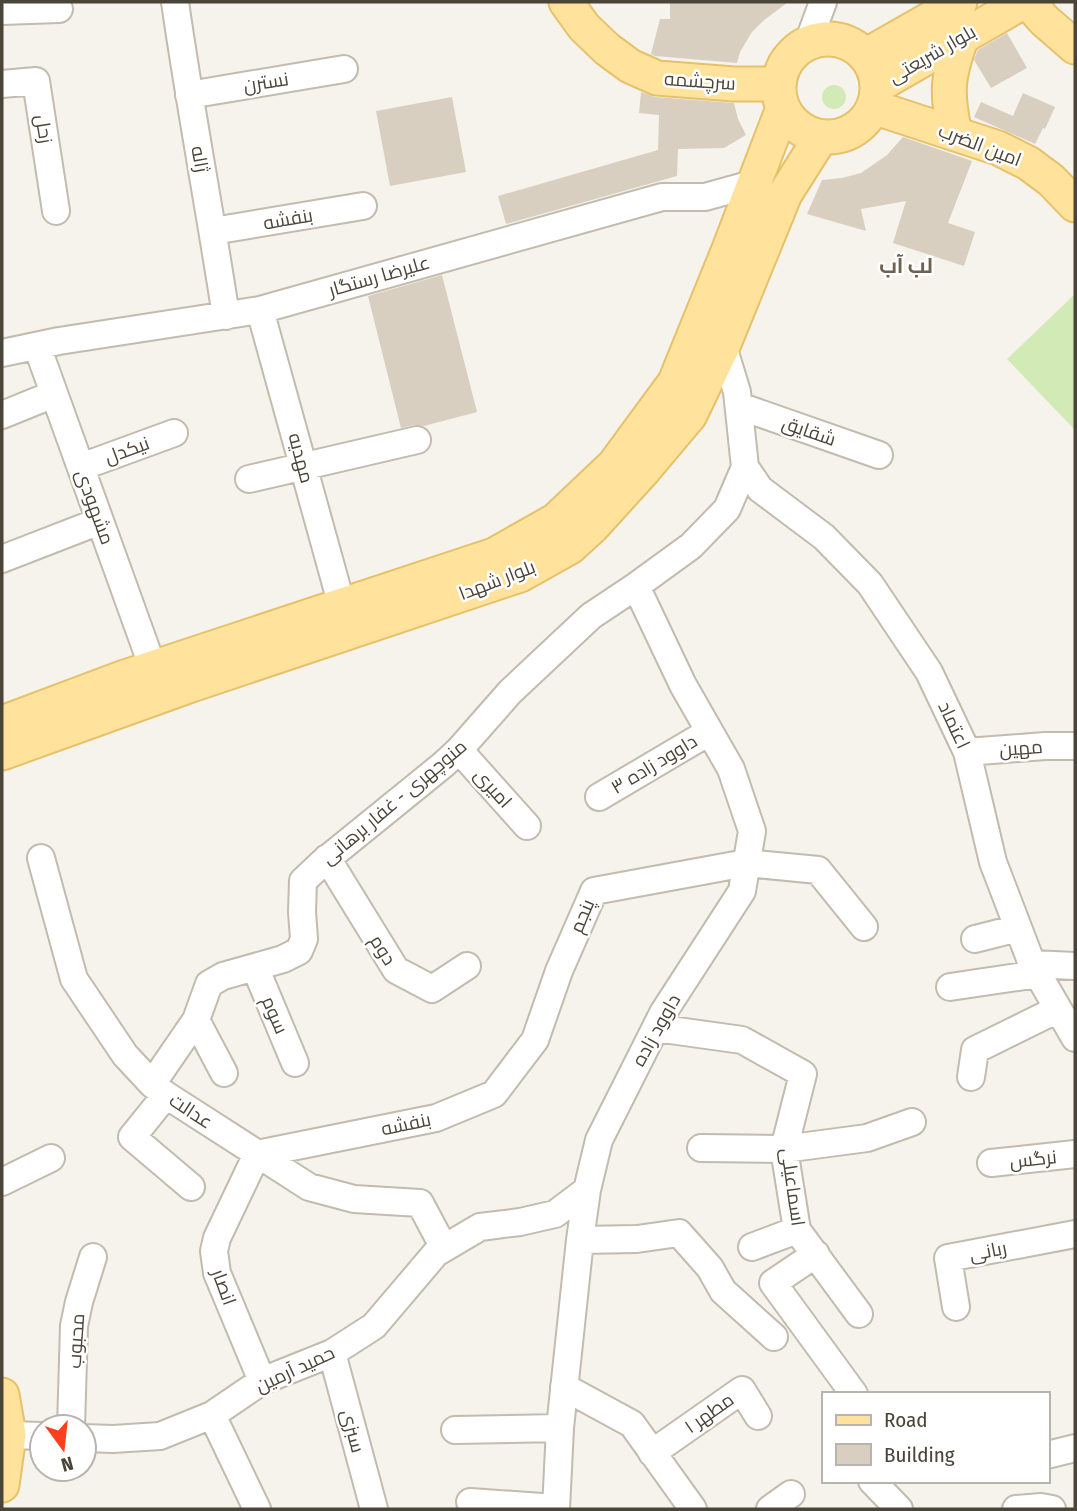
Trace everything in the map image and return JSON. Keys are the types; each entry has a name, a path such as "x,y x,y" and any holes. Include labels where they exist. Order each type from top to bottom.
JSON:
{"main road":[{"name":"سرچشمه","path":"566,2 584,27 607,49 631,66 657,78 734,84 781,96"},
{"name":"بلوار شریعتی","path":"872,83 960,2"},
{"path":"1026,2 1075,47"},
{"name":"بلوار شریعتی","path":"872,83 1026,2"},
{"path":"955,134 948,87 953,61 962,37"},
{"path":"823,39 839,40 853,46 872,83 863,122 847,133 821,137 792,122 781,96 780,77 785,63 795,51 808,43 823,39"},
{"name":"امین الضرب","path":"872,83 955,134 998,148 1028,163 1051,180 1075,205"},
{"name":"بلوار شهدا","path":"2,753 191,685 494,555 556,520 614,465 675,382 729,249 781,96"},
{"name":"بلوار شهدا","path":"2,723 153,668 520,575 570,547 593,526 690,415 723,346 785,194 821,137"},
{"path":"2,1395 9,1435 2,1485"}],"street":[{"name":"ژاله","path":"175,2 226,316"},
{"path":"808,43 823,2"},
{"path":"2,11 59,13"},
{"name":"نسترن","path":"188,95 344,69"},
{"name":"زحل","path":"2,84 36,81 57,211"},
{"name":"علیرضا رستگار","path":"2,353 260,310 662,197 705,197 752,184"},
{"path":"705,197 738,221"},
{"name":"بنفشه","path":"214,231 363,206"},
{"name":"مهدیه","path":"260,310 347,618"},
{"name":"مشهودی","path":"37,346 153,668"},
{"path":"723,346 737,392 744,467"},
{"path":"2,415 54,394"},
{"name":"شقایق","path":"739,407 879,455"},
{"name":"نیکدل","path":"80,467 174,433"},
{"path":"249,479 417,440"},
{"name":"منوچهری - غفار برهانی","path":"191,1187 132,1137 196,1020 209,984 223,976 284,959 299,951 304,939 303,881 327,858 444,764 510,692 591,616 691,546 727,509 744,467"},
{"name":"اعتماد","path":"744,467 760,489 824,537 870,584 929,672 967,752 993,862 1018,928 1035,969 1075,1038"},
{"path":"2,559 100,521"},
{"name":"داوود زاده","path":"556,1508 560,1427 580,1240 587,1190 599,1140 663,1013 742,891 752,831 731,769 683,685 636,586"},
{"name":"داوود زاده ۳","path":"599,797 709,732"},
{"name":"مهین","path":"967,752 1045,746 1075,747"},
{"name":"امیری","path":"459,750 527,826"},
{"name":"عدالت","path":"41,858 74,979 125,1055 159,1089 309,1187 354,1199 420,1203 444,1248"},
{"name":"دوم","path":"327,858 396,970 432,989 467,966"},
{"path":"746,863 818,870 864,927"},
{"name":"پنجم","path":"530,1047 594,891 746,863"},
{"path":"975,939 1018,928"},
{"path":"950,987 1035,969 1075,966"},
{"name":"سوم","path":"255,967 295,1063"},
{"path":"971,1077 975,1050 1058,1009"},
{"path":"196,1020 224,1073"},
{"name":"اسماعیلی","path":"656,1028 741,1040 803,1074 784,1149 797,1230 859,1314"},
{"name":"بنفشه","path":"257,1154 436,1118 494,1094 530,1047"},
{"path":"701,1148 784,1149 867,1138 912,1122"},
{"name":"انصار","path":"257,1154 217,1238 214,1251 217,1273 262,1381"},
{"name":"نرگس","path":"991,1163 1075,1154"},
{"path":"2,1182 51,1158"},
{"name":"حمید آرمین","path":"98,1438 160,1436 212,1415 262,1381 332,1353 374,1326 436,1253 444,1248 480,1227 555,1214 587,1190"},
{"path":"752,1247 797,1230"},
{"path":"580,1240 637,1239 679,1233 710,1268 723,1291 774,1337"},
{"name":"ربانی","path":"956,1307 948,1258 1075,1234"},
{"path":"816,1254 774,1283 853,1392"},
{"name":"محبوب","path":"71,1413 74,1326 93,1257"},
{"name":"سبزی","path":"332,1353 374,1509"},
{"path":"564,1387 632,1424 693,1509"},
{"name":"مطهر ۱","path":"652,1452 742,1390 758,1416"},
{"path":"212,1415 257,1509"},
{"path":"456,1430 560,1427"},
{"path":"9,1435 28,1436"},
{"path":"1049,1454 1075,1448"},
{"path":"874,1483 900,1509"},
{"path":"770,1509 792,1494"},
{"path":"470,1502 556,1508"},
{"path":"1016,1509 1052,1509"}],"green space":[{"path":"834,85 845,92 846,97 839,108 834,109 823,102 822,97 829,86"},
{"path":"1075,294 1075,430 1007,359"}],"building":[{"path":"670,2 788,2 752,32 737,63 651,54 660,19 670,19"},
{"path":"1007,33 1027,68 991,88 974,60 978,50"},
{"path":"641,92 655,97 734,103 746,135 724,148 678,149 677,176 506,224 498,196 658,150 659,115 639,113"},
{"path":"1023,93 1055,107 1035,144 974,117 981,102 1013,116"},
{"path":"452,97 466,172 390,186 376,111"},
{"path":"903,137 972,161 948,223 975,232 964,266 893,243 906,201 861,209 866,231 807,214 822,180 861,173 887,155"},
{"path":"442,275 477,412 424,426 401,428 368,296"}],"district":[{"name":"لب آب","path":"906,266"}]}
